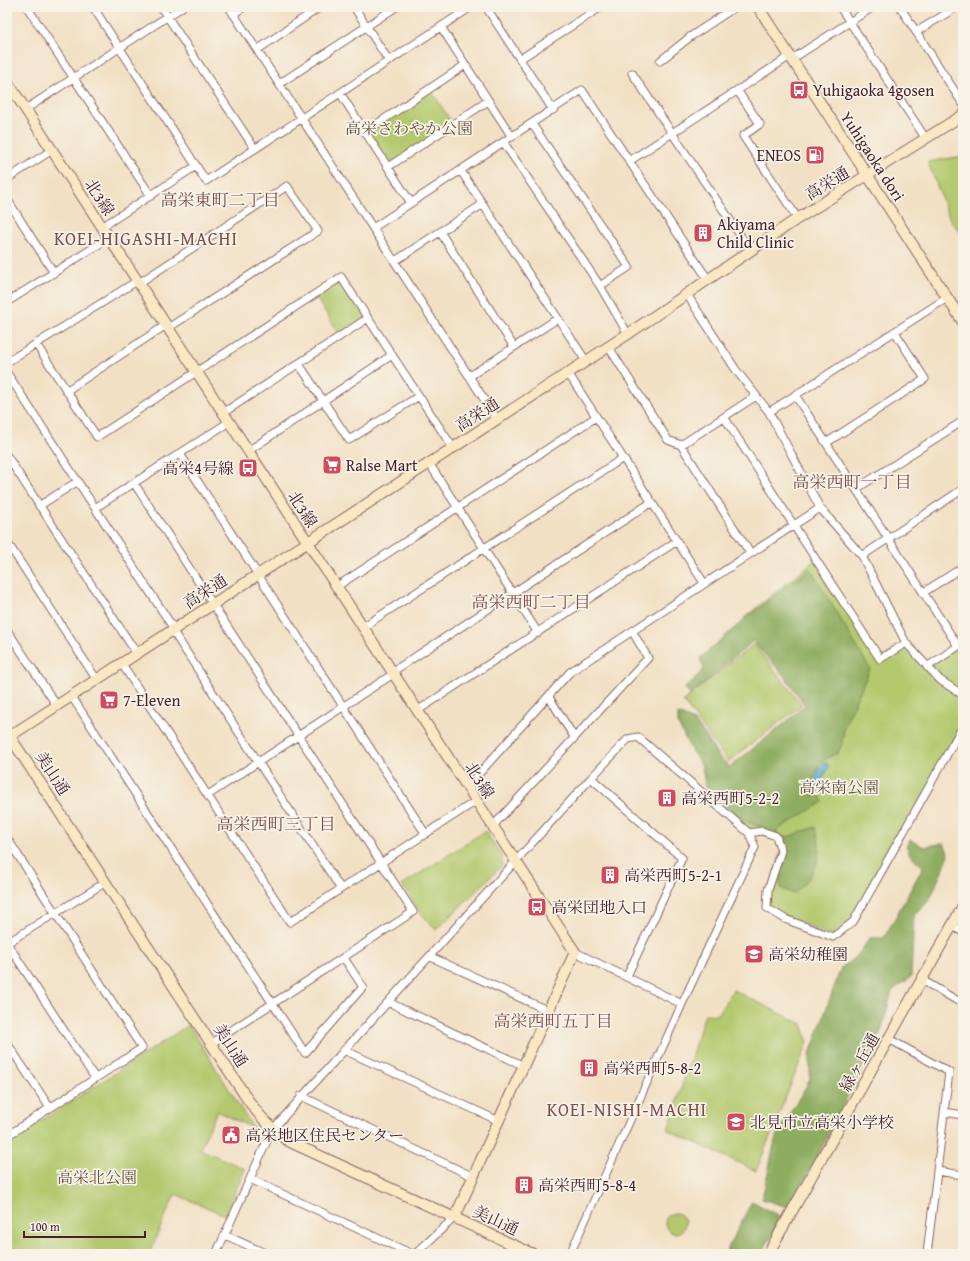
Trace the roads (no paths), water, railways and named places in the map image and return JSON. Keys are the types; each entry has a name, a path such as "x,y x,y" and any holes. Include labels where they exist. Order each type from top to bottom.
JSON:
{"street":[{"path":"27,7 151,196"},
{"path":"93,7 206,181 471,7"},
{"path":"161,7 255,149"},
{"path":"26,109 182,7"},
{"path":"229,7 497,419"},
{"path":"233,14 244,7"},
{"path":"257,50 320,7"},
{"path":"354,7 389,61"},
{"path":"279,84 396,7"},
{"path":"486,7 552,110"},
{"path":"520,59 601,7"},
{"path":"660,61 690,36 735,7"},
{"name":"Yuhigaoka dori","path":"758,7 963,322"},
{"path":"840,7 926,139"},
{"path":"631,160 737,90 873,7"},
{"path":"900,7 963,104"},
{"path":"916,32 957,7"},
{"path":"441,27 512,137"},
{"path":"365,132 465,65"},
{"path":"632,73 750,250"},
{"name":"北3線","path":"7,81 575,952"},
{"path":"373,228 504,143 582,90 631,160 707,278"},
{"path":"737,90 760,124 744,136 798,219"},
{"path":"340,93 411,203"},
{"path":"388,166 488,101"},
{"name":"高栄通","path":"8,735 57,706 122,664 628,334 707,278 750,250 963,115"},
{"path":"532,124 629,267 600,286"},
{"path":"504,143 600,286 628,334"},
{"path":"7,179 52,150"},
{"path":"102,227 196,166"},
{"path":"461,170 586,361"},
{"path":"7,362 138,282 287,186 318,231 66,391"},
{"path":"7,199 54,272"},
{"path":"395,261 483,204"},
{"path":"440,232 514,347"},
{"path":"8,300 109,238"},
{"path":"36,344 97,438 341,277 453,448"},
{"path":"686,293 736,370 769,412 820,508 862,556 906,643 940,680 963,695"},
{"path":"769,412 947,298"},
{"path":"95,508 180,454 226,417 299,364 368,318"},
{"path":"470,376 558,319"},
{"path":"826,443 925,379 895,332"},
{"path":"608,346 668,440 681,444 750,553"},
{"path":"248,451 392,355"},
{"path":"299,364 349,440 419,396"},
{"path":"7,373 341,889"},
{"path":"568,373 704,583"},
{"path":"795,395 888,538 960,644 927,667"},
{"path":"681,444 756,396"},
{"path":"336,587 456,507 596,417"},
{"path":"724,417 880,659 906,643"},
{"path":"856,489 963,421"},
{"path":"180,454 425,833"},
{"path":"7,456 137,654"},
{"path":"364,627 623,458"},
{"path":"429,463 538,633"},
{"path":"39,506 78,481"},
{"path":"134,483 413,912 344,958 272,1002 212,1043"},
{"path":"862,556 963,489"},
{"path":"208,795 343,708 392,673 652,502"},
{"path":"467,787 570,672 820,508"},
{"path":"417,711 677,541"},
{"path":"7,542 97,680"},
{"path":"924,592 963,567"},
{"path":"7,630 57,706"},
{"path":"493,826 648,658 632,631"},
{"path":"122,664 290,922 476,801"},
{"path":"72,696 305,1053 363,987 344,958"},
{"path":"548,696 574,737"},
{"path":"749,833 762,831 776,836 781,851 768,890 767,908 785,919 833,937 853,922 963,726"},
{"name":"美山通","path":"8,735 260,1117 272,1130 290,1142 534,1254"},
{"path":"216,1254 272,1130 388,1002 431,957 591,778 628,739 638,737 749,833 755,847 682,1004 570,1254"},
{"path":"591,778 682,858 627,976"},
{"path":"7,838 56,912 142,1048 7,1136"},
{"path":"95,1078 7,943 106,882"},
{"name":"緑ヶ丘通","path":"768,1254 963,906"},
{"path":"952,926 963,932"},
{"path":"250,1179 414,1254 455,1217 575,952 682,1004"},
{"path":"431,957 549,1011"},
{"path":"922,980 963,1004"},
{"path":"388,1002 524,1066"},
{"path":"889,1039 949,1072 927,1254"},
{"path":"7,1043 50,1108"},
{"path":"344,1050 499,1121"},
{"path":"302,1096 474,1177"},
{"path":"944,1112 963,1115"},
{"path":"937,1171 963,1176"},
{"path":"225,1235 267,1254"}],"water":[{"path":"824,763 827,763 829,767 815,795 812,789 818,769"}],"place":[{"name":"Yuhigaoka 4gosen","path":"799,90"},
{"name":"ENEOS","path":"815,155"},
{"name":"Akiyama Child Clinic","path":"703,233"},
{"name":"Ralse Mart","path":"332,465"},
{"name":"高栄4号線","path":"248,468"},
{"name":"7-Eleven","path":"109,700"},
{"name":"高栄西町5-2-2","path":"667,798"},
{"name":"高栄西町5-2-1","path":"610,875"},
{"name":"高栄団地入口","path":"537,907"},
{"name":"高栄幼稚園","path":"754,954"},
{"name":"高栄西町5-8-2","path":"589,1068"},
{"name":"北見市立高栄小学校","path":"736,1122"},
{"name":"高栄地区住民センター","path":"231,1135"},
{"name":"高栄西町5-8-4","path":"524,1185"}],"district":[{"name":"高栄東町二丁目","path":"220,199"},
{"name":"KOEI-HIGASHI-MACHI","path":"146,238"},
{"name":"高栄西町一丁目","path":"852,481"},
{"name":"高栄西町二丁目","path":"531,601"},
{"name":"高栄西町三丁目","path":"276,823"},
{"name":"高栄西町五丁目","path":"553,1020"},
{"name":"KOEI-NISHI-MACHI","path":"627,1109"}],"park label":[{"name":"高栄さわやか公園","path":"409,128"},
{"name":"高栄南公園","path":"839,787"},
{"name":"高栄北公園","path":"97,1177"}]}
